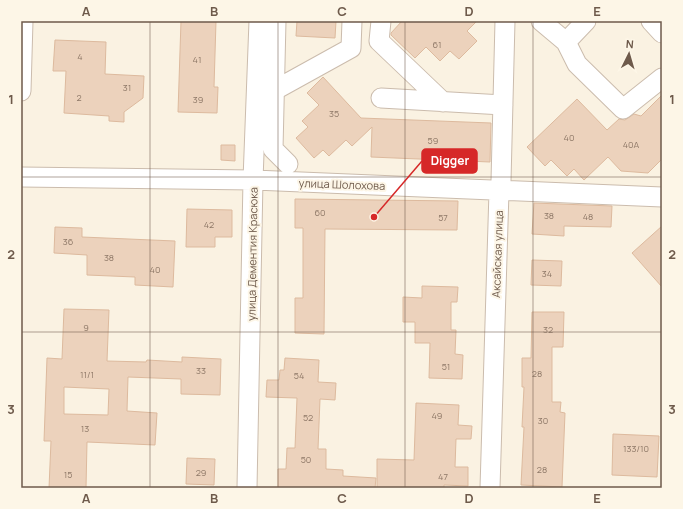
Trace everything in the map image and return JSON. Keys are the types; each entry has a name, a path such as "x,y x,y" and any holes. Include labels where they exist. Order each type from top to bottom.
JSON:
{"street":[{"path":"21,91 23,21"},
{"name":"улица Дементия Красюка","path":"246,488 253,180 259,21"},
{"path":"276,21 273,149 288,164"},
{"path":"275,90 351,48 352,21"},
{"path":"381,21 379,41 443,102"},
{"name":"Аксайская улица","path":"490,488 505,21"},
{"path":"541,21 566,42 577,64 623,109 662,78"},
{"path":"566,42 586,21"},
{"path":"650,21 662,33"},
{"path":"381,98 503,105"},
{"name":"улица Шолохова","path":"21,177 253,180 662,197"}],"building":[{"path":"181,21 216,21 214,87 218,87 217,113 178,112"},
{"path":"297,21 336,21 335,38 296,36"},
{"path":"402,21 477,21 467,31 477,41 459,59 450,51 440,61 426,47 415,58 391,35 391,33"},
{"path":"55,40 106,42 105,74 144,76 143,98 124,112 124,122 109,121 109,116 64,113 66,71 53,71"},
{"path":"323,77 361,118 491,123 490,162 371,157 372,127 352,146 346,140 329,156 323,150 314,158 296,138 308,127 302,121 319,105 307,93"},
{"path":"662,95 662,159 648,173 621,171 608,157 584,180 574,169 567,176 551,160 545,166 527,147 577,99 607,130 619,119 625,120 634,114 641,116"},
{"path":"221,145 235,145 235,161 221,160"},
{"path":"295,199 458,201 457,230 325,229 324,334 295,333 295,298 303,298 303,228 295,228"},
{"path":"534,203 612,206 611,227 564,226 564,236 532,234"},
{"path":"187,209 232,210 232,237 215,237 215,247 186,247"},
{"path":"662,226 662,287 632,253"},
{"path":"55,227 82,228 82,237 175,241 173,287 135,285 135,277 87,275 87,255 54,253"},
{"path":"532,260 562,261 561,286 531,285"},
{"path":"422,286 458,287 457,302 451,302 451,330 456,330 455,354 463,355 462,379 429,378 430,343 415,343 415,322 403,322 403,297 422,298"},
{"path":"64,309 109,310 107,361 146,362 147,360 182,362 182,357 221,359 220,395 181,394 181,379 128,377 127,411 157,413 155,445 87,442 86,488 49,488 51,441 44,441 47,358 62,359","holes":["64,387 109,389 108,415 64,414"]},
{"path":"532,312 564,312 563,347 552,347 552,402 561,402 560,412 565,413 562,487 521,485 524,427 522,427 524,387 522,387 522,358 531,358"},
{"path":"285,358 319,360 318,382 336,383 335,400 320,399 318,449 326,449 326,469 343,470 343,476 376,478 375,488 278,488 278,469 286,469 287,448 295,448 297,398 266,397 267,380 279,380 280,370 284,370"},
{"path":"416,403 459,405 458,425 472,426 471,439 456,439 455,467 468,467 468,486 444,485 444,488 377,488 377,459 414,460"},
{"path":"613,434 659,436 657,477 612,475"},
{"path":"187,458 215,459 214,485 186,484"}],"place":[{"name":"Digger","path":"374,217"}]}
